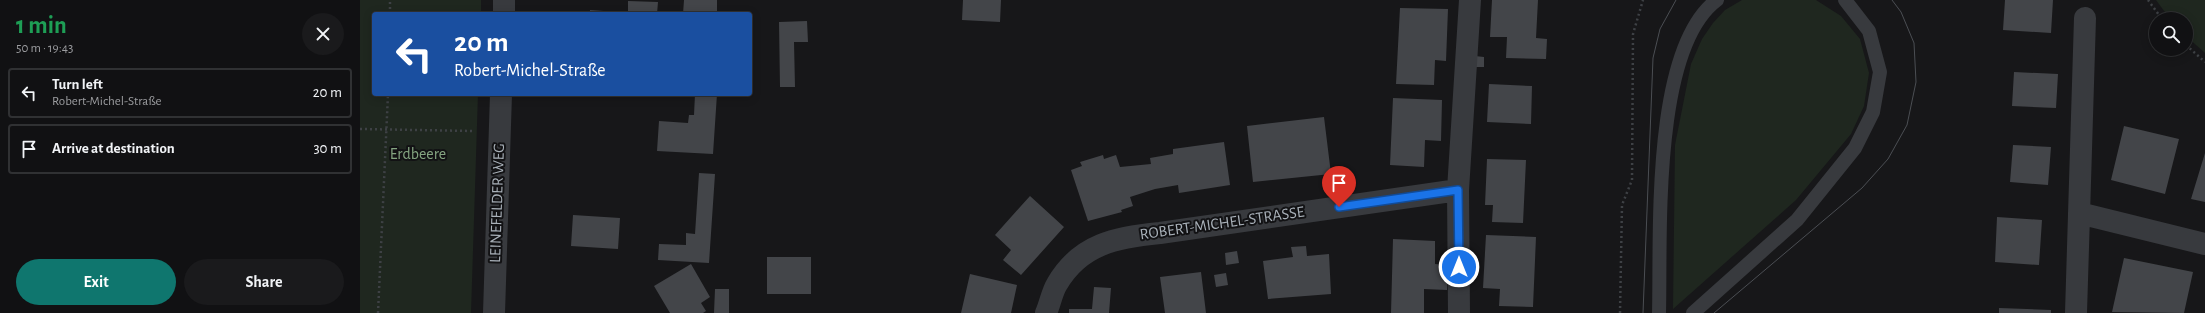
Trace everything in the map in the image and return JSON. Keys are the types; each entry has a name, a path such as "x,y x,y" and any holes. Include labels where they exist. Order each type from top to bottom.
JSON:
{"street":[{"path":"504,0 504,12"},
{"path":"1460,313 1458,190 1470,0"},
{"path":"2076,313 2085,18"},
{"name":"LEINEFELDER WEG","path":"494,313 501,96"},
{"name":"ROBERT-MICHEL-STRASSE","path":"1046,313 1056,284 1082,253 1124,236 1160,233 1458,190"},
{"path":"2079,213 2205,244"}],"lane":[{"path":"1659,313 1663,146 1673,83 1684,46 1698,19 1717,0"},
{"path":"1693,313 1796,220 1855,148 1873,112 1880,72 1869,30 1845,0"}],"path":[{"path":"390,0 390,12"},
{"path":"1620,313 1622,205 1632,180 1633,34 1643,0"},
{"path":"2148,0 2157,12"},
{"path":"2193,51 2205,62"},
{"path":"378,313 388,96"},
{"path":"360,129 500,131"}],"green space":[{"name":"Erdbeere","path":"360,0 481,0 481,12 372,12 372,96 478,96 471,313 360,313"},
{"path":"1742,0 1816,0 1841,16 1860,39 1869,73 1864,106 1851,134 1796,200 1673,309 1675,145 1691,64 1702,39 1713,23 1725,10"},
{"path":"2156,0 2205,0 2205,53 2193,42 2193,12 2165,12"}],"building":[{"path":"684,0 717,0 717,12 683,12"},
{"path":"963,0 1001,0 1000,22 962,20"},
{"path":"1492,0 1538,0 1536,38 1547,39 1546,59 1506,58 1507,37 1490,37"},
{"path":"2005,0 2053,0 2051,33 2003,30"},
{"path":"628,1 658,2 657,12 628,12"},
{"path":"1400,8 1448,9 1446,61 1435,60 1434,85 1396,84"},
{"path":"590,10 604,11 604,12 590,12"},
{"path":"807,21 808,42 794,42 795,87 780,87 779,22"},
{"path":"1475,56 1484,57 1484,67 1475,67"},
{"path":"2014,72 2058,74 2056,108 2012,106"},
{"path":"1489,84 1532,86 1531,124 1487,122"},
{"path":"695,96 717,96 713,154 657,151 659,121 688,123 689,115 694,115"},
{"path":"1393,98 1442,100 1441,141 1425,140 1424,167 1390,165"},
{"path":"1324,117 1331,174 1253,182 1247,126"},
{"path":"2124,126 2179,139 2165,194 2111,180"},
{"path":"1224,142 1230,185 1179,193 1178,185 1155,189 1130,197 1133,206 1121,210 1122,212 1088,221 1071,170 1082,166 1080,162 1103,155 1104,159 1116,155 1120,167 1151,164 1150,158 1173,154 1173,149"},
{"path":"2013,145 2051,147 2048,185 2010,182"},
{"path":"2205,153 2205,202 2191,199"},
{"path":"1487,159 1526,160 1523,223 1492,222 1493,205 1485,205"},
{"path":"699,173 715,174 709,263 658,260 659,244 686,245 686,233 695,234"},
{"path":"1030,196 1064,227 1021,275 1003,260 1011,250 995,235"},
{"path":"573,215 620,218 618,249 571,246"},
{"path":"1997,217 2042,220 2039,265 1995,262"},
{"path":"1486,235 1536,237 1533,307 1499,306 1500,289 1483,288"},
{"path":"1393,239 1435,241 1435,264 1448,265 1447,290 1424,289 1424,313 1391,313"},
{"path":"1306,246 1307,256 1329,254 1331,294 1268,299 1263,261 1293,257 1291,247"},
{"path":"1237,251 1239,263 1226,265 1225,253"},
{"path":"767,257 811,257 811,294 767,294"},
{"path":"2124,258 2193,272 2184,313 2112,312"},
{"path":"691,264 710,297 701,303 706,311 703,313 670,313 654,286"},
{"path":"1201,272 1206,313 1165,313 1160,277"},
{"path":"1226,273 1228,285 1216,287 1214,275"},
{"path":"970,274 1017,285 1011,313 961,313"},
{"path":"1094,287 1111,288 1109,313 1069,313 1069,309 1092,309"},
{"path":"715,289 729,289 729,313 714,313"},
{"path":"1999,308 2051,310 2051,313 1999,313"}],"tram line":[{"path":"1643,313 1653,58 1660,29 1676,0"},
{"path":"1714,313 1862,188 1888,159 1907,125 1916,82 1914,43 1901,12 1892,0"}],"route":[{"path":"1339,207 1458,190 1459,267"}]}
